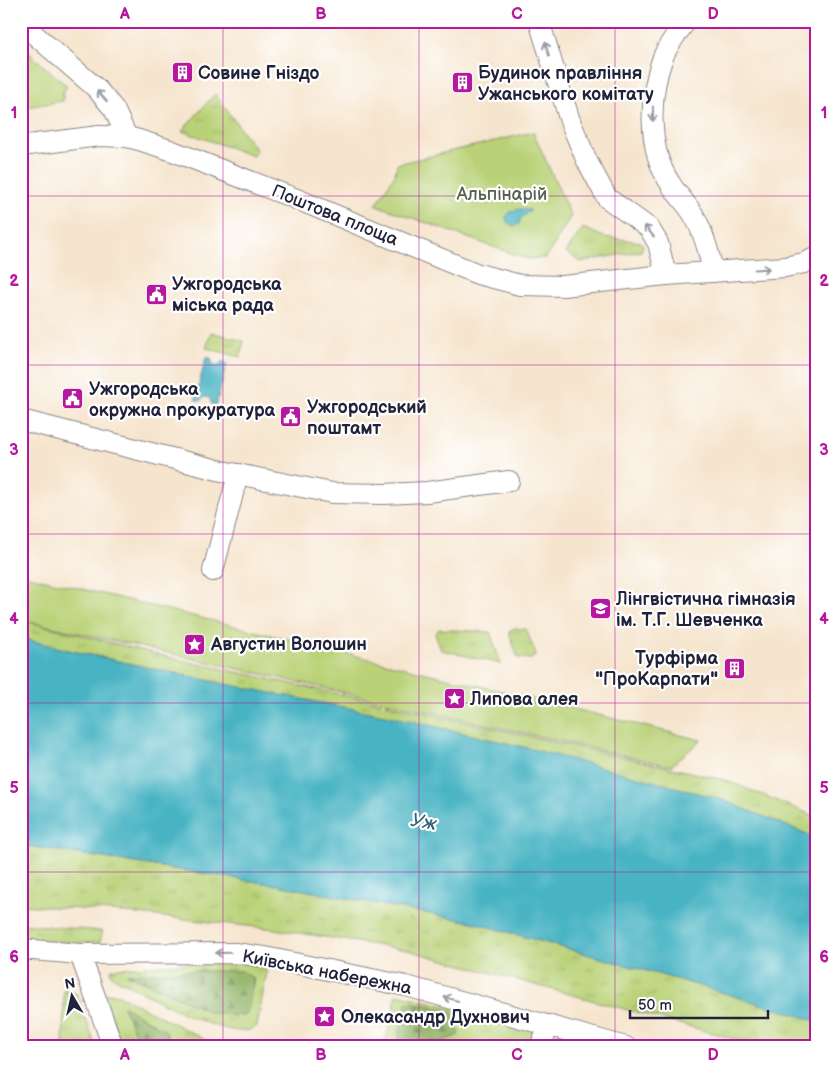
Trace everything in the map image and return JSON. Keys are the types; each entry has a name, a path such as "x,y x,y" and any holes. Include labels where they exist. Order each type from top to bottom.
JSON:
{"street":[{"path":"539,21 570,121 586,160 607,198 649,228 658,243 666,275"},
{"path":"686,21 664,55 656,78 652,111 654,136 659,159 669,182 692,212 710,254 713,272"},
{"path":"21,23 96,88 114,109 127,137"},
{"name":"Поштова площа","path":"21,146 92,137 127,137 170,150 294,198 478,274 520,285 563,286 666,275 785,267 804,263 817,257"},
{"path":"21,420 238,474 332,493 384,494 427,492 509,481"},
{"path":"213,571 238,474"},
{"name":"Київська набережна","path":"21,949 80,954 235,953 265,957 406,986 626,1047"},
{"path":"80,954 113,1047"},
{"path":"540,1047 549,1025"}],"green space":[{"path":"21,46 67,86 63,92 63,101 21,108"},
{"path":"215,94 256,150 253,156 182,131"},
{"name":"Альпінарій","path":"533,132 571,216 546,258 527,259 376,205 395,174 397,164"},
{"path":"583,228 604,237 641,242 643,246 641,251 580,262 566,252"},
{"path":"211,332 244,341 240,357 206,348"},
{"name":"Липова алея","path":"21,574 701,740 671,766 21,620"},
{"path":"21,620 176,659 725,780 817,817 817,838 719,799 528,748 389,716 220,683 72,651 21,638"},
{"path":"514,628 526,629 536,655 531,659 518,658 509,632"},
{"path":"439,629 490,632 501,664 441,650 435,634"},
{"path":"21,845 277,885 472,922 697,985 817,1021 817,1047 764,1047 407,950 274,929 110,911 21,905"},
{"path":"21,924 103,931 100,942 79,943 21,939"},
{"path":"236,960 263,966 267,972 257,1026 245,1031 230,1030 196,1019 115,978 110,972 112,969 118,968"},
{"path":"242,971 254,979 247,1013 242,1016 212,1013 127,974"},
{"path":"64,989 77,994 96,1047 63,1047"},
{"path":"106,994 119,995 207,1041 208,1047 122,1047 104,999"},
{"path":"397,994 530,1026 533,1032 532,1037 526,1042 505,1047 384,1047"},
{"path":"411,1002 452,1011 459,1035 426,1047 397,1045 406,1003"},
{"path":"123,1006 166,1031 171,1047 141,1047"}],"water":[{"path":"520,209 531,210 521,218 519,224 513,226 507,222 506,217 511,211"},
{"path":"206,357 211,358 215,365 220,364 222,361 227,363 216,405 211,404 207,397 202,398 201,401 195,400"},
{"name":"Уж","path":"21,638 72,651 220,683 389,716 528,748 720,799 817,838 817,1021 697,985 472,922 277,885 21,845"}],"place":[{"name":"Совине Гніздо","path":"182,73"},
{"name":"Будинок правління Ужанського комітату","path":"462,83"},
{"name":"Ужгородська міська рада","path":"156,294"},
{"name":"Ужгородська окружна прокуратура","path":"73,399"},
{"name":"Ужгородський поштамт","path":"291,417"},
{"name":"Лінгвістична гімназія ім. Т.Г. Шевченка","path":"600,609"},
{"name":"Августин Волошин","path":"195,644"},
{"name":"Турфірма \"ПроКарпати\"","path":"734,668"},
{"name":"Липова алея","path":"454,699"},
{"name":"Олекасандр Духнович","path":"325,1017"}]}
